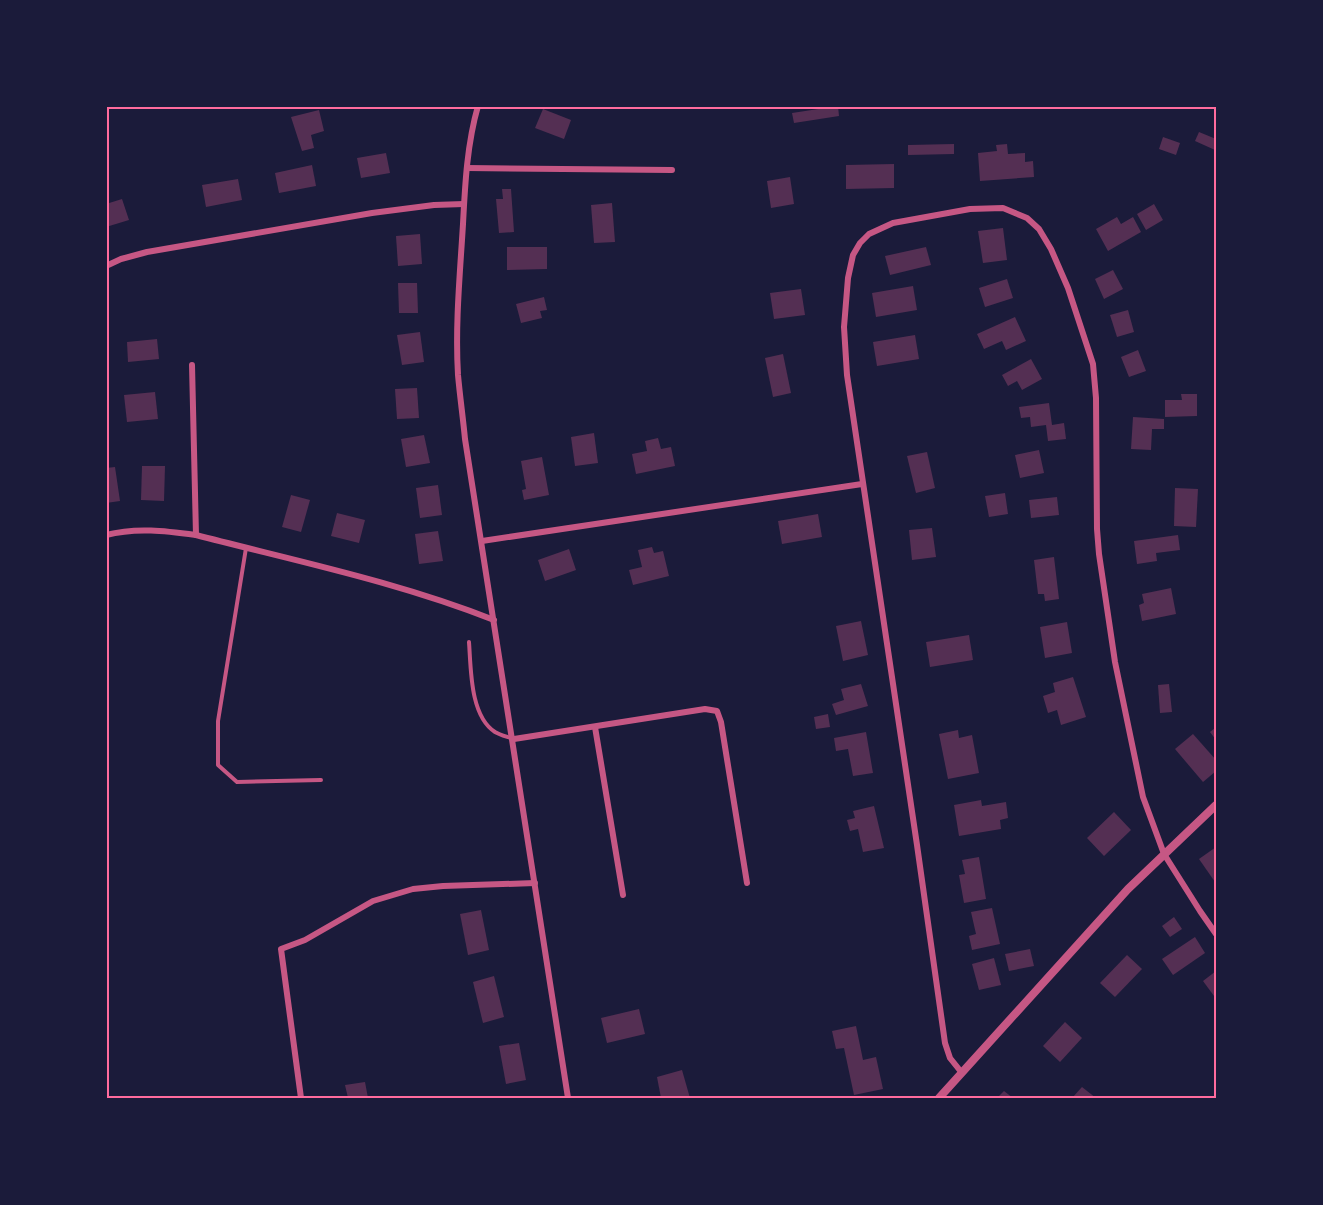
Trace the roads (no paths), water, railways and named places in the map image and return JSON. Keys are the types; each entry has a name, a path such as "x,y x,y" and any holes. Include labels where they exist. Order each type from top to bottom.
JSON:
{"street":[{"path":"478,106 467,168 464,204 458,309 458,374 465,439 514,739 568,1098"},
{"path":"467,168 672,170"},
{"path":"106,266 147,252 372,213 434,205 464,204"},
{"path":"962,1073 950,1058 945,1043 918,845 847,375 844,327 848,278 853,255 869,234 893,223 970,209 1003,208 1027,218 1039,229 1051,249 1068,288 1093,364 1096,398 1097,529 1102,576 1115,662 1143,796 1164,854 1216,934"},
{"path":"192,365 195,535"},
{"path":"482,541 862,484"},
{"path":"106,535 133,530 195,535 376,581 458,606 494,620"},
{"path":"514,739 705,709 717,711 721,722 747,883"},
{"path":"595,727 622,895"},
{"path":"939,1098 1128,889 1216,805"},
{"path":"301,1098 281,949 305,940 373,901 413,889 535,883"}],"lane":[{"path":"246,548 218,721 218,765 237,782 321,780"},
{"path":"469,642 474,698 481,715 494,732 514,739"}]}
